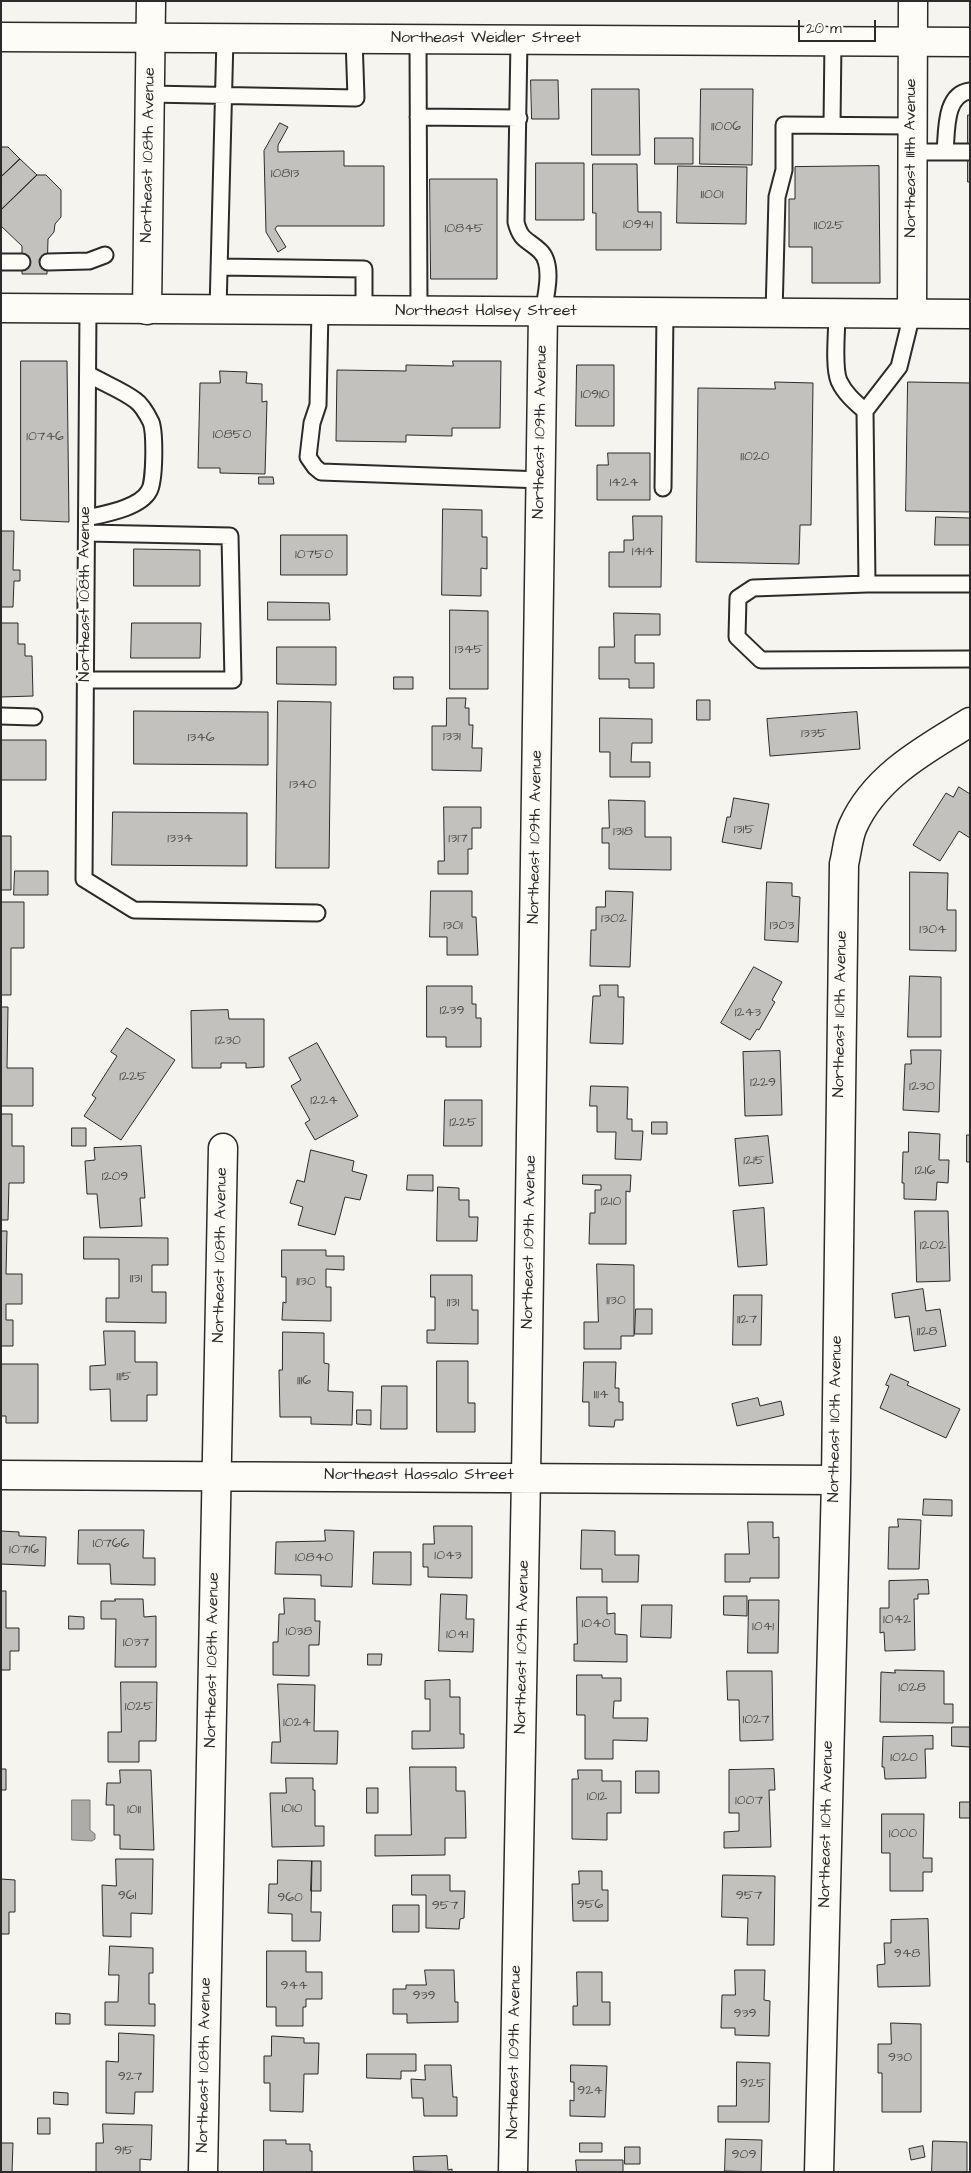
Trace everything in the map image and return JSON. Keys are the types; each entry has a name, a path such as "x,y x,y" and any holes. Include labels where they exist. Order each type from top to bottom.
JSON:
{"street":[{"name":"Northeast 108th Avenue","path":"147,310 151,1"},
{"name":"Northeast 111th Avenue","path":"912,314 913,1"},
{"name":"Northeast Weidler Street","path":"1,37 970,42"},
{"name":"Northeast Halsey Street","path":"1,308 970,314"},
{"name":"Northeast 109th Avenue","path":"512,2172 526,1477 543,312"},
{"name":"Northeast 110th Avenue","path":"819,2172 836,1480 844,864 852,826 875,791 912,758 970,722"},
{"name":"Northeast 108th Avenue","path":"203,2172 223,1148"},
{"name":"Northeast Hassalo Street","path":"1,1475 836,1480"}],"lane":[{"path":"218,310 225,38"},
{"path":"149,94 356,98 354,38"},
{"path":"418,40 419,311"},
{"path":"519,40 516,222 522,238 542,252 546,261 548,280 543,312"},
{"path":"832,125 833,42"},
{"path":"945,152 950,107 956,98 970,92"},
{"path":"418,117 519,118"},
{"path":"774,314 777,197 784,170 784,125 832,125 912,139 945,152 968,152"},
{"path":"48,262 89,261 105,255"},
{"path":"1,262 22,262"},
{"path":"219,267 364,269 364,310"},
{"name":"Northeast 108th Avenue","path":"88,309 84,879 134,910 318,913"},
{"path":"320,310 318,405 312,423 308,457 321,472 542,480"},
{"path":"663,488 665,313"},
{"path":"837,314 836,369 839,382 851,399 865,411"},
{"path":"867,584 865,411 899,367 912,314"},
{"path":"87,525 139,501 149,492 152,483 153,443 151,424 136,401 88,374"},
{"path":"86,680 232,680 230,536 87,525"},
{"path":"970,584 867,584 753,588 738,598 737,637 761,660 970,659"},
{"path":"1,716 34,717"}],"shaded area":[{"path":"72,1800 90,1800 90,1830 95,1834 95,1839 92,1841 72,1840"}],"building":[{"path":"531,80 558,80 559,119 532,119"},
{"path":"592,89 639,89 640,155 592,155"},
{"path":"701,89 753,89 752,165 700,164"},
{"path":"968,115 970,115 970,182 968,182"},
{"path":"280,123 288,127 278,145 278,152 344,151 344,166 384,166 384,226 277,226 275,229 286,247 278,252 266,232 264,151"},
{"path":"655,138 693,138 693,164 655,164"},
{"path":"1,147 8,147 20,159 1,177"},
{"path":"20,159 37,175 1,210 1,177"},
{"path":"536,163 584,163 584,220 536,220"},
{"path":"593,164 637,164 638,212 661,212 661,250 596,250 596,213 593,213"},
{"path":"678,166 747,167 746,224 677,223"},
{"path":"879,166 880,283 812,283 812,247 789,247 789,199 795,199 795,167"},
{"path":"37,175 46,175 61,190 61,217 55,224 54,232 48,239 47,274 22,274 22,246 1,226 1,210"},
{"path":"430,179 497,179 497,279 431,279"},
{"path":"21,361 67,361 69,522 21,520"},
{"path":"453,361 501,361 500,428 452,428 452,436 406,435 406,442 336,441 337,370 406,371 406,365 453,366"},
{"path":"577,365 614,365 614,426 576,426"},
{"path":"220,371 247,372 246,383 262,384 262,402 267,401 265,474 220,473 220,468 198,468 200,383 220,383"},
{"path":"775,382 813,383 811,525 800,525 799,564 696,562 698,388 775,389"},
{"path":"908,382 970,383 970,512 906,511"},
{"path":"608,453 650,453 650,500 597,500 597,465 608,465"},
{"path":"259,477 273,477 274,484 259,484"},
{"path":"443,509 482,510 482,537 487,537 487,569 481,568 481,596 442,595"},
{"path":"633,516 662,516 661,587 609,587 609,552 624,552 624,540 633,540"},
{"path":"936,517 970,518 970,545 935,545"},
{"path":"1,531 14,531 13,570 20,570 20,581 14,581 13,607 1,607"},
{"path":"281,535 347,535 347,575 281,575"},
{"path":"134,549 200,550 200,586 134,586"},
{"path":"268,602 329,603 330,620 268,620"},
{"path":"450,610 488,611 488,689 450,689"},
{"path":"614,613 660,614 660,635 635,635 635,663 654,663 654,688 629,688 629,679 599,679 599,647 614,647"},
{"path":"1,623 18,623 18,644 25,644 25,656 32,656 33,696 1,697"},
{"path":"132,623 201,623 200,658 131,658"},
{"path":"277,647 336,647 336,685 277,684"},
{"path":"394,677 413,677 413,689 394,689"},
{"path":"447,698 466,698 465,708 469,708 469,725 473,725 472,748 482,748 481,771 432,770 432,726 446,726"},
{"path":"697,700 710,700 710,720 697,720"},
{"path":"278,701 331,702 329,868 276,868"},
{"path":"134,711 268,712 268,765 134,764"},
{"path":"857,712 860,749 770,756 767,719"},
{"path":"600,718 652,719 652,743 632,743 631,762 650,762 650,777 610,777 610,752 600,752"},
{"path":"1,740 46,740 46,780 1,780"},
{"path":"959,787 970,794 970,838 959,831 940,861 913,845 946,793 953,797"},
{"path":"734,798 769,804 761,849 722,842 727,817 730,817"},
{"path":"609,800 645,801 645,837 671,837 671,870 609,869 609,843 602,843 602,828 609,828"},
{"path":"444,807 481,807 481,828 472,828 472,849 468,849 468,874 438,874 438,861 444,861"},
{"path":"113,812 247,813 247,866 112,865"},
{"path":"1,836 11,836 11,890 1,890"},
{"path":"15,871 48,871 48,895 14,895"},
{"path":"910,872 948,873 947,910 956,910 956,951 910,950"},
{"path":"767,882 792,883 792,896 800,897 798,942 765,940"},
{"path":"431,891 472,891 472,917 476,917 478,955 447,955 447,937 430,937"},
{"path":"606,891 633,892 630,967 590,966 591,930 596,930 596,907 605,907"},
{"path":"1,902 24,902 24,948 11,948 11,995 1,995"},
{"path":"754,967 782,982 772,1000 775,1002 759,1030 757,1029 750,1040 721,1023"},
{"path":"910,976 941,977 941,1037 908,1037"},
{"path":"600,985 618,985 618,997 624,997 623,1044 590,1043 593,996 600,996"},
{"path":"427,986 472,986 472,1004 476,1004 476,1018 481,1018 481,1047 446,1047 446,1037 427,1037"},
{"path":"1,1007 8,1007 7,1068 33,1068 33,1106 1,1106"},
{"path":"228,1010 229,1019 264,1019 264,1067 246,1068 246,1063 221,1063 221,1068 192,1068 191,1011"},
{"path":"127,1028 175,1060 121,1140 84,1116 96,1098 92,1095 117,1056 111,1052"},
{"path":"317,1043 358,1116 315,1140 305,1123 310,1120 291,1086 301,1080 289,1058"},
{"path":"911,1050 941,1050 939,1112 903,1110 905,1064 911,1064"},
{"path":"780,1051 782,1115 745,1116 743,1052"},
{"path":"591,1086 628,1087 627,1119 632,1119 632,1131 643,1131 641,1160 615,1159 616,1132 597,1132 597,1106 590,1106"},
{"path":"445,1100 482,1100 482,1146 444,1146"},
{"path":"1,1114 12,1114 12,1146 24,1146 24,1183 9,1183 8,1220 1,1220"},
{"path":"652,1122 667,1122 667,1134 652,1134"},
{"path":"72,1128 86,1128 86,1146 72,1146"},
{"path":"909,1132 940,1134 939,1160 949,1160 948,1183 937,1182 936,1200 904,1199 904,1183 902,1183 903,1152 908,1152"},
{"path":"967,1135 970,1135 970,1162 967,1162"},
{"path":"768,1136 773,1183 739,1186 735,1139"},
{"path":"141,1146 145,1198 140,1198 142,1226 100,1228 97,1194 87,1194 85,1161 95,1160 94,1148"},
{"path":"311,1150 354,1161 352,1171 367,1175 360,1200 345,1197 335,1235 298,1225 303,1207 290,1203 297,1180 304,1182"},
{"path":"408,1175 433,1175 433,1191 407,1190"},
{"path":"583,1175 631,1175 630,1192 626,1191 626,1244 589,1244 590,1213 595,1213 595,1190 601,1190 601,1185 583,1184"},
{"path":"438,1187 459,1188 459,1200 469,1200 469,1217 478,1217 477,1241 437,1241"},
{"path":"764,1208 767,1265 738,1267 733,1211"},
{"path":"915,1211 948,1211 950,1281 917,1282"},
{"path":"1,1231 7,1231 6,1274 22,1274 22,1304 6,1304 6,1320 13,1320 13,1346 1,1346"},
{"path":"84,1237 168,1238 168,1265 152,1265 152,1292 166,1292 166,1323 106,1322 106,1298 119,1298 119,1259 84,1259"},
{"path":"282,1250 326,1250 326,1256 344,1256 344,1270 326,1269 326,1287 331,1287 331,1321 282,1320 283,1302 286,1303 286,1277 282,1277"},
{"path":"597,1264 634,1265 634,1336 621,1336 621,1349 584,1349 584,1322 598,1322"},
{"path":"431,1275 472,1275 472,1310 478,1310 478,1344 427,1343 427,1330 435,1330 435,1297 431,1297"},
{"path":"923,1289 926,1311 940,1309 946,1346 914,1351 909,1316 895,1318 892,1294"},
{"path":"734,1295 762,1295 761,1345 733,1345"},
{"path":"636,1309 652,1309 652,1334 635,1334"},
{"path":"104,1331 135,1331 135,1362 157,1362 157,1395 147,1395 147,1421 111,1421 110,1389 90,1390 90,1366 105,1365"},
{"path":"283,1332 324,1333 324,1363 329,1364 328,1391 353,1392 352,1425 311,1424 311,1417 280,1417 279,1370 282,1370"},
{"path":"437,1361 468,1361 468,1403 475,1403 475,1432 437,1432"},
{"path":"584,1362 616,1362 615,1388 619,1388 619,1402 623,1402 623,1420 615,1420 614,1427 589,1426 589,1402 583,1402"},
{"path":"2,1364 38,1364 38,1423 6,1423 6,1416 1,1416"},
{"path":"891,1374 909,1382 907,1385 960,1409 946,1438 880,1408 889,1386 886,1385"},
{"path":"382,1386 407,1386 407,1429 381,1429"},
{"path":"758,1398 760,1406 781,1401 784,1415 737,1426 732,1404"},
{"path":"357,1410 371,1410 371,1425 357,1424"},
{"path":"924,1499 952,1500 952,1516 923,1515"},
{"path":"898,1519 921,1520 919,1569 888,1569 889,1527 898,1527"},
{"path":"748,1522 773,1522 773,1538 779,1537 779,1578 750,1578 750,1582 725,1582 725,1554 749,1554"},
{"path":"434,1526 472,1526 472,1578 428,1577 428,1567 423,1567 423,1544 434,1544"},
{"path":"79,1530 144,1530 143,1558 155,1558 155,1585 111,1584 110,1564 78,1564"},
{"path":"325,1530 354,1531 352,1587 321,1586 321,1575 275,1574 276,1542 325,1541"},
{"path":"582,1530 615,1531 615,1555 639,1555 638,1582 602,1582 602,1569 581,1569"},
{"path":"1,1531 19,1532 19,1536 46,1537 45,1566 1,1564"},
{"path":"374,1552 411,1552 411,1585 373,1584"},
{"path":"928,1580 929,1594 918,1594 918,1599 914,1599 915,1650 885,1651 884,1632 880,1633 880,1608 889,1608 889,1581"},
{"path":"1,1591 6,1591 6,1628 19,1628 19,1651 10,1651 10,1670 1,1670"},
{"path":"441,1594 467,1595 466,1619 474,1619 473,1652 439,1651"},
{"path":"724,1596 747,1596 747,1616 724,1615"},
{"path":"577,1597 607,1597 607,1614 615,1613 615,1634 627,1635 627,1662 574,1661 574,1644 577,1644"},
{"path":"284,1598 315,1599 315,1621 320,1621 319,1645 309,1645 309,1676 273,1675 273,1642 278,1642 279,1614 284,1614"},
{"path":"115,1599 143,1599 144,1617 156,1616 156,1667 115,1667 116,1619 101,1619 101,1601 115,1601"},
{"path":"749,1600 779,1600 778,1653 748,1653"},
{"path":"642,1605 672,1605 671,1638 641,1637"},
{"path":"69,1616 84,1617 84,1629 69,1629"},
{"path":"368,1654 382,1654 381,1665 368,1665"},
{"path":"895,1670 944,1671 944,1704 953,1704 953,1723 880,1722 881,1672 895,1673"},
{"path":"727,1671 772,1671 773,1740 740,1741 739,1700 728,1700"},
{"path":"577,1675 602,1675 602,1678 621,1678 621,1701 614,1701 613,1718 648,1718 647,1741 613,1740 613,1759 585,1759 585,1715 577,1715"},
{"path":"450,1680 450,1697 460,1697 460,1734 464,1734 464,1748 412,1749 412,1731 430,1731 430,1699 425,1699 425,1681"},
{"path":"121,1682 157,1682 156,1741 139,1741 139,1762 108,1762 108,1732 121,1732"},
{"path":"278,1684 315,1685 314,1731 338,1731 337,1764 271,1763 272,1742 280,1742"},
{"path":"952,1727 970,1727 970,1747 952,1746"},
{"path":"933,1736 933,1749 925,1749 926,1778 885,1779 884,1767 882,1767 883,1737"},
{"path":"410,1767 456,1767 456,1791 465,1791 466,1838 445,1838 445,1855 375,1856 375,1835 411,1835"},
{"path":"1,1769 6,1769 6,1790 1,1790"},
{"path":"774,1769 775,1790 769,1790 771,1847 724,1848 724,1832 739,1831 739,1813 729,1813 729,1770"},
{"path":"120,1770 151,1770 154,1850 120,1849 120,1835 114,1835 114,1805 106,1805 107,1783 120,1783"},
{"path":"578,1770 602,1770 602,1781 621,1781 621,1813 607,1813 607,1840 572,1839 572,1779 578,1779"},
{"path":"636,1771 659,1771 659,1793 636,1793"},
{"path":"286,1778 313,1778 315,1826 324,1826 324,1846 272,1847 270,1793 286,1793"},
{"path":"367,1788 378,1788 378,1813 367,1813"},
{"path":"960,1802 970,1802 970,1818 960,1818"},
{"path":"882,1814 924,1814 923,1858 932,1858 932,1872 923,1872 923,1891 890,1891 890,1853 882,1853"},
{"path":"116,1859 153,1859 152,1914 131,1913 131,1937 103,1936 102,1885 116,1886"},
{"path":"278,1860 312,1861 311,1912 321,1912 320,1941 292,1941 292,1914 268,1913 269,1884 277,1884"},
{"path":"312,1861 321,1861 321,1891 311,1891"},
{"path":"579,1871 602,1871 602,1890 608,1890 608,1921 573,1921 572,1884 579,1884"},
{"path":"412,1875 450,1875 450,1891 465,1891 464,1918 460,1919 459,1929 426,1928 426,1895 412,1895"},
{"path":"723,1875 775,1876 774,1945 747,1945 748,1918 722,1917"},
{"path":"1,1879 15,1880 15,1912 9,1912 9,1934 1,1934"},
{"path":"393,1905 419,1905 419,1932 393,1932"},
{"path":"928,1919 930,1986 878,1987 877,1965 885,1964 884,1943 891,1943 891,1920"},
{"path":"110,1946 153,1948 153,1973 149,1973 149,2004 155,2004 155,2026 105,2025 105,2002 118,2002 119,1975 109,1975"},
{"path":"267,1951 306,1951 306,1972 322,1972 322,1999 306,1999 306,2007 303,2007 303,2026 276,2026 276,2007 267,2007"},
{"path":"425,1970 454,1970 455,2002 458,2002 458,2022 407,2023 407,2014 393,2014 393,1989 406,1989 406,1985 426,1985"},
{"path":"735,1970 765,1970 764,2000 770,2001 769,2036 735,2035 735,2028 721,2028 722,1995 735,1995"},
{"path":"577,1972 602,1972 602,2002 610,2002 610,2025 573,2025 573,2006 577,2006"},
{"path":"56,2013 70,2014 70,2024 56,2024"},
{"path":"891,2023 921,2024 921,2112 882,2112 882,2073 878,2073 878,2044 891,2044"},
{"path":"119,2033 154,2035 153,2092 135,2092 134,2114 106,2113 106,2061 118,2062"},
{"path":"272,2036 304,2038 304,2043 319,2043 318,2074 304,2074 303,2112 270,2111 270,2083 264,2083 264,2056 271,2056"},
{"path":"367,2054 416,2054 416,2071 401,2071 401,2079 367,2078"},
{"path":"737,2062 770,2063 769,2122 718,2122 718,2106 736,2106"},
{"path":"425,2065 451,2065 453,2097 457,2097 457,2116 424,2116 423,2098 412,2098 411,2079 425,2080"},
{"path":"571,2065 607,2066 605,2117 570,2116 570,2100 574,2101 574,2082 571,2082"},
{"path":"54,2092 68,2093 68,2105 54,2104"},
{"path":"38,2118 50,2118 50,2134 38,2134"},
{"path":"103,2124 152,2125 151,2160 140,2159 140,2172 96,2172 96,2143 103,2143"},
{"path":"726,2139 762,2140 761,2172 725,2171"},
{"path":"264,2140 286,2140 286,2144 310,2144 312,2172 264,2172"},
{"path":"933,2141 967,2142 967,2172 932,2172"},
{"path":"1,2143 13,2143 12,2172 1,2172"},
{"path":"580,2143 602,2143 602,2152 580,2152"},
{"path":"923,2146 925,2157 911,2160 909,2149"},
{"path":"625,2147 640,2147 640,2164 625,2164"},
{"path":"447,2156 448,2170 452,2169 452,2172 414,2171 413,2157"},
{"path":"576,2160 623,2160 623,2172 577,2172"}]}
